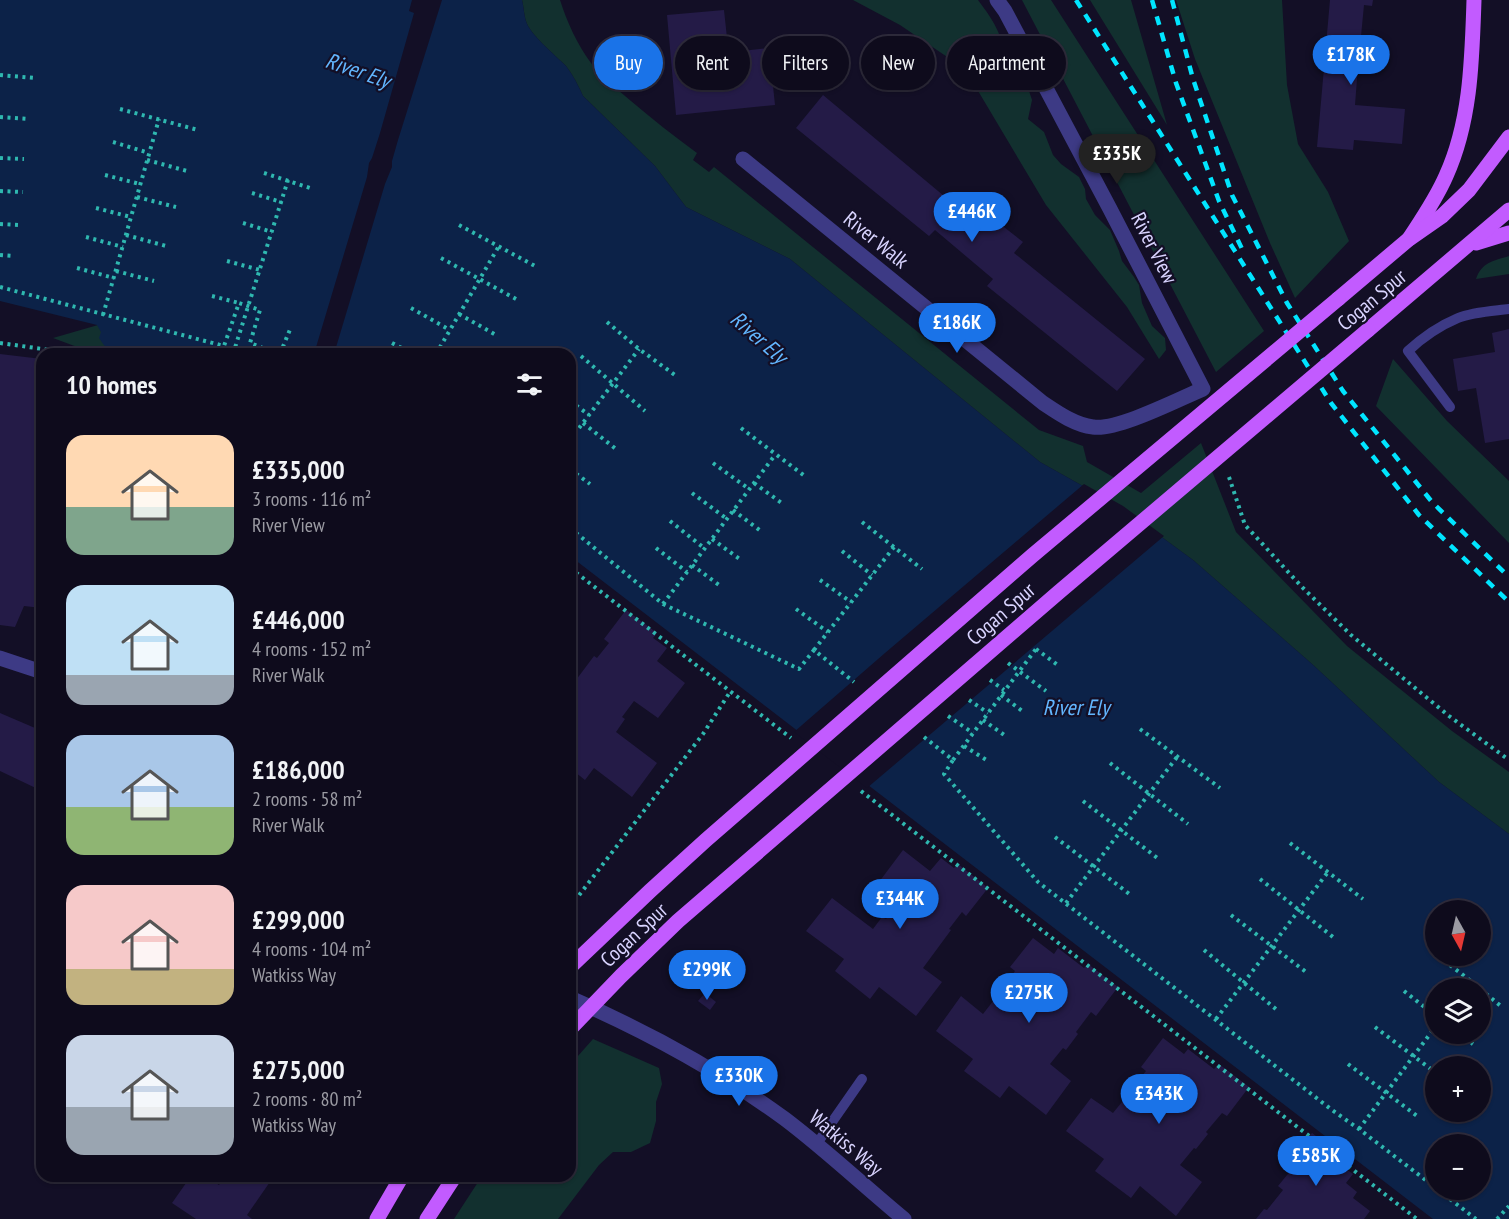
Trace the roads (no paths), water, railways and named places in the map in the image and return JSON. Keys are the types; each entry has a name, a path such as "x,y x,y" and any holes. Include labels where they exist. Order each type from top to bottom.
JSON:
{"main road":[{"path":"1409,239 1442,185 1459,141 1466,111 1470,77 1474,0"},
{"path":"1409,239 1442,216 1469,190 1509,137"},
{"name":"Cogan Spur","path":"576,1023 621,976 704,899 1059,592 1509,210"},
{"path":"1471,244 1509,233"},
{"name":"Cogan Spur","path":"576,961 706,840 1033,555 1409,239"},
{"path":"377,1219 399,1182"},
{"path":"428,1219 451,1182"}],"street":[{"name":"River View","path":"998,0 1203,389"},
{"name":"River Walk","path":"743,159 1043,403 1080,424 1095,428 1115,426 1203,389"},
{"path":"0,658 36,670"},
{"name":"Watkiss Way","path":"576,1001 611,1016 721,1075 786,1120 904,1219"}],"lane":[{"path":"1450,407 1408,351 1436,329 1460,317 1509,309"},
{"path":"816,1145 862,1079"}],"water":[{"name":"River Ely","path":"0,0 522,0 530,29 566,66 583,96 655,166 686,207 790,259 1040,462 1122,508 1193,560 1312,664 1439,782 1509,834 1509,1219 1433,1219 576,561 576,348 106,348 99,338 101,332 97,325 0,301"}],"railway":[{"path":"1076,0 1331,403 1419,515 1509,602"},
{"path":"1152,0 1176,83 1219,201 1245,255"},
{"path":"1172,0 1193,79 1232,195 1287,303 1343,391 1432,502 1509,577"}]}
